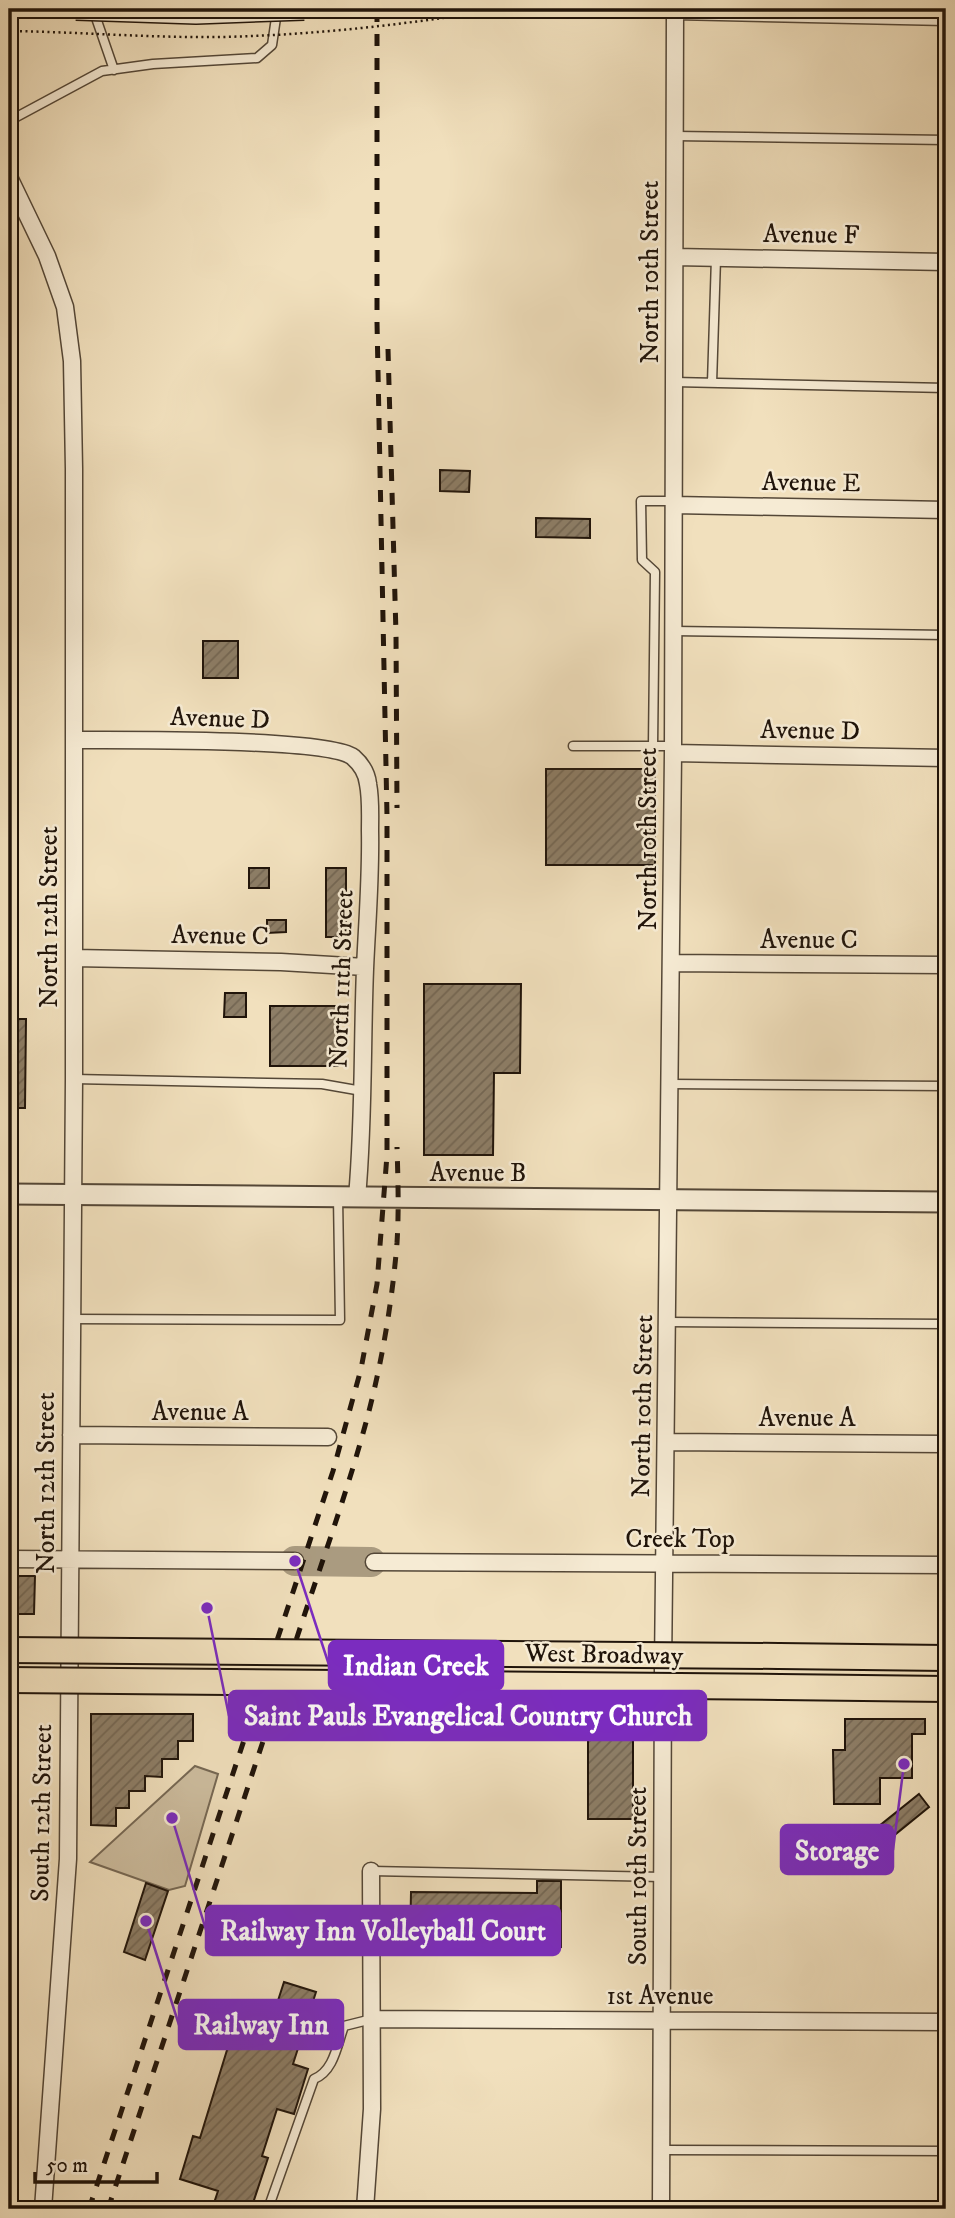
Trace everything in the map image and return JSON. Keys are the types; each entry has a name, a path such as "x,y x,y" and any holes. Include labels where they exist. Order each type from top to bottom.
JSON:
{"main road":[{"path":"76,9 196,13 304,9"},
{"name":"West Broadway","path":"9,1650 946,1658"},
{"name":"West Broadway","path":"9,1680 946,1689"}],"street":[{"path":"675,10 946,17"},
{"name":"North 10th Street","path":"663,1670 673,749 675,10"},
{"name":"North 12th Street","path":"9,177 59,285 69,330 74,469 74,1079 69,1668"},
{"name":"Avenue F","path":"675,257 946,262"},
{"name":"Avenue E","path":"674,503 946,510"},
{"name":"Avenue D","path":"74,740 240,743 322,748 341,751 352,756 360,765"},
{"name":"Avenue D","path":"673,749 946,758"},
{"name":"North 11th Street","path":"348,1197 361,1153 371,858 370,796 366,775 360,765"},
{"name":"Avenue C","path":"74,958 281,962 366,967"},
{"name":"Avenue C","path":"671,963 946,965"},
{"name":"Avenue B","path":"9,1194 946,1202"},
{"name":"Avenue A","path":"71,1435 328,1437"},
{"name":"Avenue A","path":"667,1442 946,1444"},
{"path":"9,1559 295,1561"},
{"name":"Creek Top","path":"374,1562 946,1565"},
{"name":"South 12th Street","path":"43,2209 68,1858 69,1668"},
{"name":"South 10th Street","path":"661,2209 663,1670"},
{"path":"365,2209 372,2109 371,1871"},
{"name":"1st Avenue","path":"373,2019 946,2022"}],"lane":[{"path":"93,9 114,70"},
{"path":"9,121 102,71 153,64 257,58 272,45 278,9"},
{"path":"675,136 946,140"},
{"path":"712,383 716,258"},
{"path":"674,382 946,388"},
{"path":"653,746 655,572 642,560 641,501 674,503"},
{"path":"673,631 946,635"},
{"path":"573,746 653,746 673,749"},
{"path":"74,1079 322,1084 362,1091"},
{"path":"670,1084 946,1086"},
{"path":"71,1319 340,1320 348,1197"},
{"path":"668,1322 946,1324"},
{"path":"371,1871 663,1877"},
{"path":"268,2209 314,2079 326,2071 330,2064 344,2026 373,2019"},
{"path":"662,2150 946,2151"}],"shaded area":[{"path":"195,1766 218,1774 185,1886 169,1890 90,1862"}],"building":[{"path":"440,470 470,471 469,492 440,491"},
{"path":"536,518 590,519 590,538 536,537"},
{"path":"203,641 238,641 238,678 203,678"},
{"path":"546,769 655,769 655,865 546,865"},
{"path":"249,868 269,868 269,888 249,888"},
{"path":"326,868 346,868 346,937 326,937"},
{"path":"267,920 286,920 286,932 267,933"},
{"path":"424,984 521,984 520,1073 494,1073 493,1155 424,1155"},
{"path":"225,993 246,993 246,1017 224,1017"},
{"path":"270,1006 339,1006 338,1066 270,1066"},
{"path":"9,1019 26,1019 25,1108 9,1108"},
{"path":"9,1576 35,1576 34,1614 9,1614"},
{"path":"91,1714 193,1714 193,1741 178,1741 178,1759 162,1759 162,1777 145,1776 145,1791 129,1791 129,1808 116,1808 116,1826 91,1825"},
{"path":"845,1719 925,1719 925,1734 912,1734 912,1778 880,1778 880,1804 834,1804 833,1750 845,1750"},
{"path":"588,1720 633,1720 633,1819 588,1819"},
{"path":"919,1794 929,1807 849,1872 838,1859"},
{"path":"537,1881 561,1881 561,1947 410,1945 411,1892 537,1893"},
{"path":"146,1883 168,1891 145,1960 124,1952"},
{"path":"284,1982 316,1992 293,2064 308,2069 294,2114 277,2109 262,2156 268,2158 251,2209 212,2209 218,2191 180,2179 193,2136 200,2138 231,2037 263,2047"}],"waterway":[{"path":"295,1561 371,1562"}],"railway":[{"path":"89,2209 333,1471 361,1369 377,1284 387,1155 387,816 377,322 377,9"},
{"path":"388,349 396,634 397,808"},
{"path":"108,2209 336,1520 371,1404 381,1359 395,1266 398,1219 397,1147"}],"place":[{"name":"Indian Creek","path":"295,1561"},
{"name":"Saint Pauls Evangelical Country Church","path":"207,1608"},
{"name":"Storage","path":"904,1764"},
{"name":"Railway Inn Volleyball Court","path":"172,1818"},
{"name":"Railway Inn","path":"146,1921"}]}
